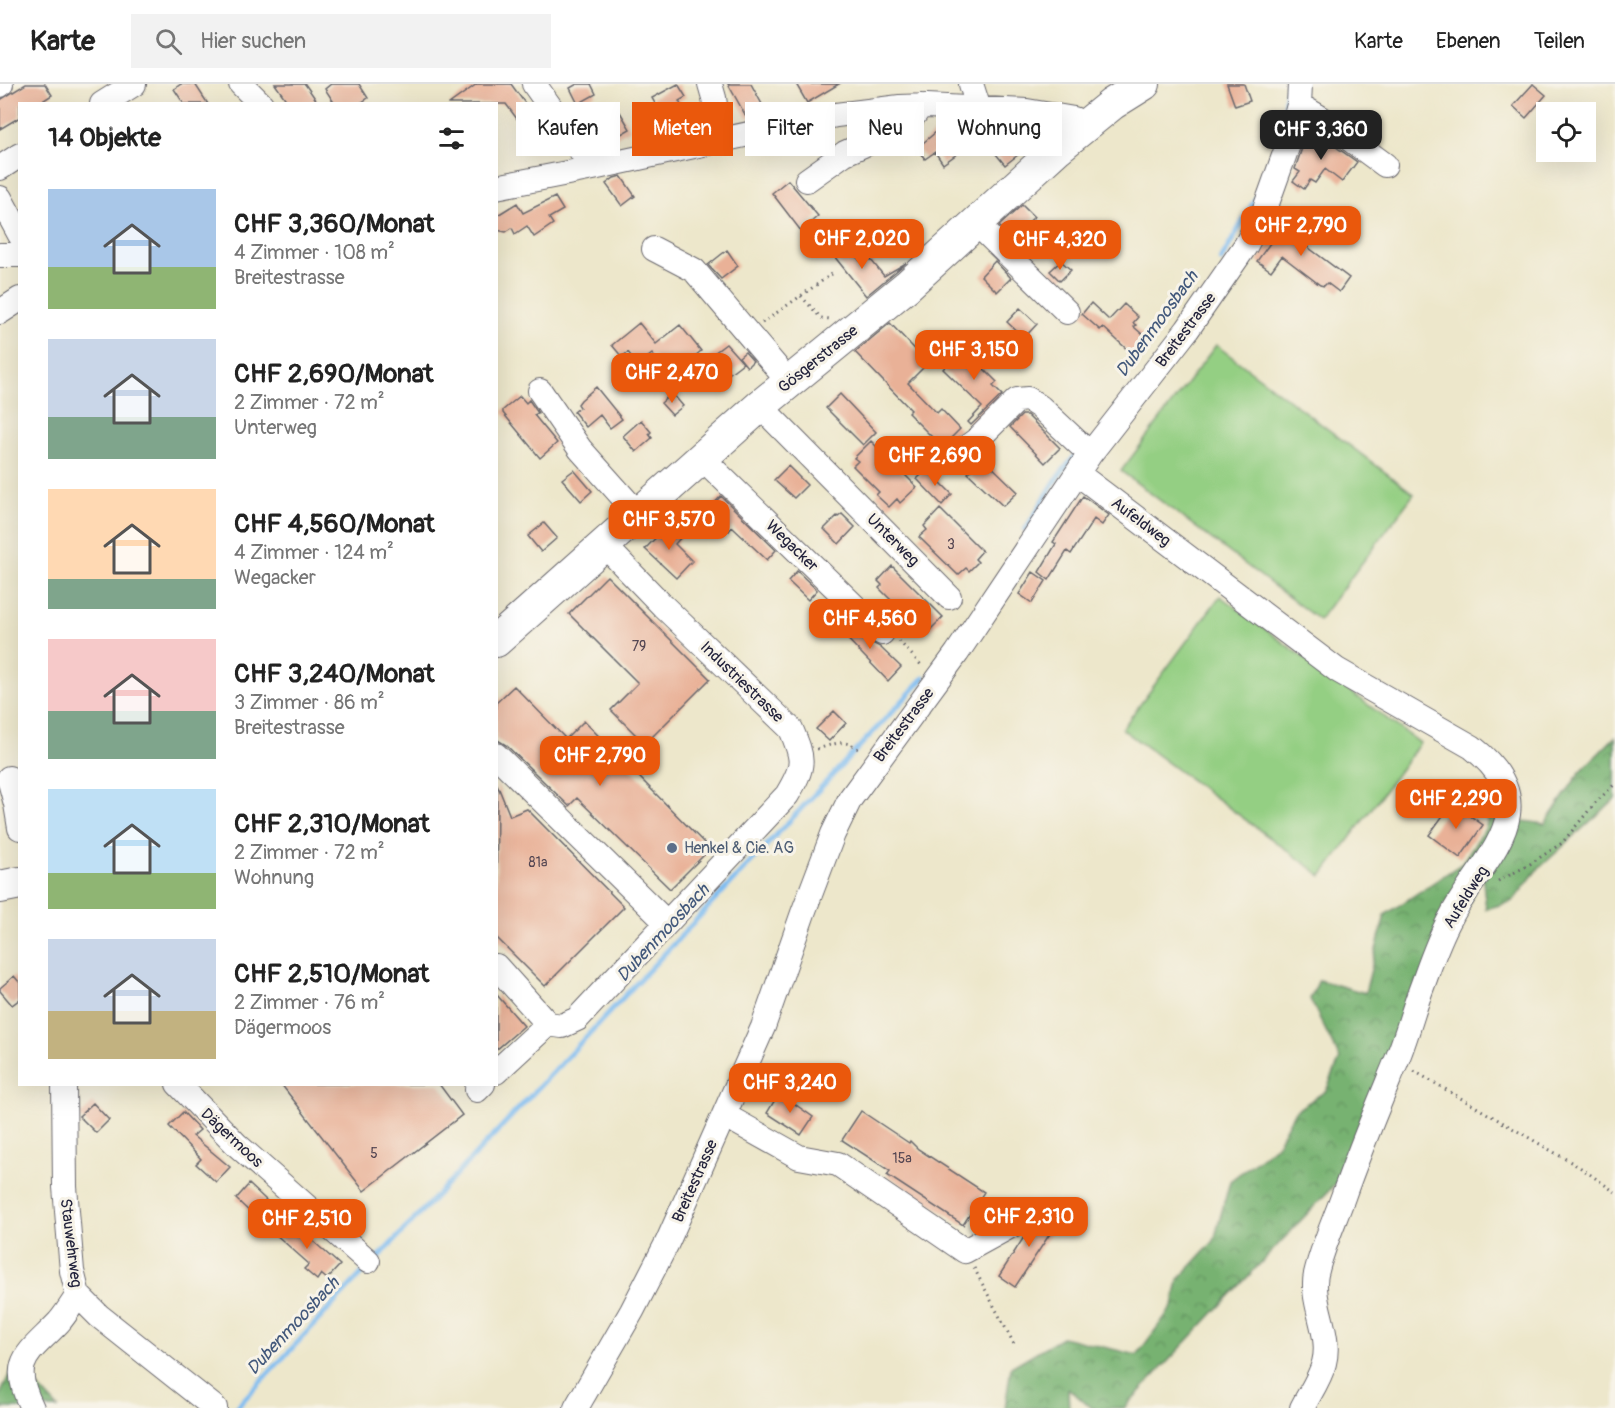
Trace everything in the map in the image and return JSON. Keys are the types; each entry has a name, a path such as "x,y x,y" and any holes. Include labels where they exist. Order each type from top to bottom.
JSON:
{"main road":[{"name":"Gösgerstrasse","path":"500,633 604,545 760,406 907,286 1083,127 1112,104 1144,84"},
{"path":"0,887 18,883"}],"street":[{"path":"105,102 134,84"},
{"path":"240,84 259,102"},
{"path":"534,84 593,168"},
{"path":"710,84 715,102"},
{"path":"971,84 977,102"},
{"path":"1299,94 1321,118 1385,165"},
{"name":"Breitestrasse","path":"576,1408 632,1311 667,1243 763,1027 833,834 850,799 957,653 1084,464 1187,330 1246,245 1271,195 1289,142 1299,94"},
{"path":"733,136 847,114"},
{"path":"1062,116 1074,119 1083,127"},
{"path":"807,180 847,152"},
{"path":"0,168 18,155"},
{"path":"498,187 646,156"},
{"path":"0,198 18,231"},
{"path":"976,223 1067,312"},
{"path":"654,249 694,270 789,382"},
{"path":"0,255 18,255"},
{"path":"0,312 18,300"},
{"path":"540,391 580,449 638,514"},
{"name":"Aufeldweg","path":"949,460 978,440 1017,400 1028,399 1040,407 1084,464 1337,670 1472,747 1488,759 1501,777 1507,795 1509,813 1506,830 1451,916 1437,946 1320,1260 1316,1289 1325,1341 1324,1364 1302,1408"},
{"name":"Unterweg","path":"760,406 950,597"},
{"name":"Wegacker","path":"702,458 882,633"},
{"name":"Industriestrasse","path":"604,545 663,606 791,729 801,754"},
{"path":"498,968 548,1024 562,1026 578,1019 787,795 800,774 801,754"},
{"path":"498,757 667,923"},
{"path":"14,792 18,816"},
{"path":"498,1070 548,1024"},
{"name":"Stauwehrweg","path":"64,1086 65,1187 72,1271 78,1295 99,1316 215,1408"},
{"name":"Dägermoos","path":"180,1086 237,1145 368,1260"},
{"path":"724,1115 799,1157 838,1164 965,1251 1016,1223"},
{"path":"32,1408 20,1376 23,1365 32,1346 59,1321 78,1295"}],"path":[{"path":"748,332 832,274"},
{"path":"801,296 821,318 838,320"},
{"path":"882,633 892,635 925,669"},
{"path":"801,754 844,741 864,753"},
{"path":"1481,871 1496,882 1527,866 1562,843 1615,783"},
{"path":"1396,1061 1581,1168 1615,1192"},
{"path":"965,1251 1015,1346"}],"green space":[{"path":"1216,345 1414,494 1319,620 1121,471"},
{"path":"1220,596 1420,743 1322,876 1122,729"},
{"path":"1615,737 1615,799 1536,871 1513,901 1486,909 1482,873 1355,1163 1124,1408 1091,1408 1068,1388 1069,1408 1005,1408 1011,1367 1062,1337 1137,1355 1173,1306 1178,1280 1214,1241 1230,1181 1276,1146 1295,1111 1326,1091 1340,1059 1310,999 1319,980 1365,993 1385,915 1461,864 1485,829 1498,787 1503,818 1545,824 1580,772"},
{"path":"11,1371 28,1376 58,1408 0,1408 0,1395"}],"building":[{"path":"26,84 45,84 52,95 41,102 18,102 18,118 0,129 0,100"},
{"path":"181,84 195,84 207,102 183,102 174,89"},
{"path":"275,84 305,84 318,102 288,102"},
{"path":"331,84 359,84 368,98 362,102 334,102 325,89"},
{"path":"477,84 511,84 524,102 516,102 516,118 506,104 498,104 498,102 452,102"},
{"path":"577,84 591,84 596,94 577,102 570,88"},
{"path":"678,84 686,97 680,102 654,102 652,98"},
{"path":"728,84 751,84 761,102 745,102 745,114"},
{"path":"796,84 839,84 809,102 806,102"},
{"path":"1227,84 1244,84 1250,101 1235,106"},
{"path":"1533,84 1546,95 1540,102 1536,102 1536,106 1526,118 1513,106"},
{"path":"620,112 630,129 620,135"},
{"path":"1312,130 1357,162 1342,182 1325,169 1315,183 1310,180 1304,189 1293,181 1300,172 1295,169 1304,142"},
{"path":"936,132 936,154 925,159 923,156 924,142"},
{"path":"938,156 954,156 943,164"},
{"path":"998,156 1017,156 1005,165"},
{"path":"621,176 635,196 622,206 606,184"},
{"path":"788,180 818,216 801,231 772,193"},
{"path":"555,197 563,210 549,218 553,224 534,237 527,226 515,234 512,228 506,232 498,230 498,215 517,203 523,213"},
{"path":"1022,205 1034,217 1012,238 999,226"},
{"path":"1289,217 1304,229 1297,239 1349,278 1339,292 1327,283 1324,286 1320,285 1282,256 1271,271 1257,261"},
{"path":"848,245 860,261 867,255 884,276 906,263 866,296 834,256"},
{"path":"727,250 738,266 721,279 708,265"},
{"path":"995,261 1011,278 997,292 981,276"},
{"path":"1061,261 1071,270 1060,281 1050,271"},
{"path":"1091,303 1109,320 1124,304 1138,317 1133,323 1136,325 1134,327 1149,340 1134,356 1103,327 1100,330 1082,314"},
{"path":"1020,308 1037,324 1024,338 1007,322"},
{"path":"639,323 656,344 680,325 701,351 671,376 652,354 638,365 628,352 622,357 612,345"},
{"path":"890,323 928,363 908,383 937,413 941,409 960,429 942,447 908,413 911,410 855,352"},
{"path":"726,344 743,363 717,383 701,363"},
{"path":"963,348 997,382 993,386 1002,395 971,425 968,422 982,407 943,369"},
{"path":"745,352 753,361 747,367 739,357"},
{"path":"596,387 622,419 610,428 600,415 586,427 574,412 580,407 578,404 581,400"},
{"path":"672,393 683,406 672,415 661,403"},
{"path":"840,394 876,432 863,445 826,408"},
{"path":"520,396 526,403 529,400 538,413 534,415 557,443 540,458 503,413 503,410"},
{"path":"1022,415 1027,415 1060,448 1045,463 1010,427"},
{"path":"641,420 651,432 649,434 652,438 636,452 623,436"},
{"path":"871,441 917,487 900,503 897,499 889,507 876,495 879,492 853,466 858,461 854,458"},
{"path":"983,458 1018,492 1003,506 968,473"},
{"path":"788,466 807,485 794,498 774,480"},
{"path":"927,469 952,494 942,505 917,479"},
{"path":"574,470 592,491 581,501 562,479"},
{"path":"721,496 776,550 767,560 732,527 729,531 708,510"},
{"path":"1083,496 1109,515 1102,525 1094,519 1071,554 1067,551 1049,580 1039,572 1056,544 1053,542"},
{"path":"940,509 982,551 975,559 978,562 969,571 966,568 958,575 919,537 927,530 924,526"},
{"path":"842,514 855,527 839,544 824,529"},
{"path":"544,523 557,538 541,552 528,536"},
{"path":"670,523 682,536 675,544 692,561 676,578 645,549"},
{"path":"892,566 943,617 929,631 904,606 900,609 879,588 882,585 878,581"},
{"path":"797,571 817,590 808,600 788,581"},
{"path":"1033,572 1046,581 1032,603 1019,594"},
{"path":"607,576 710,679 645,744 611,710 638,683 569,614"},
{"path":"847,618 901,667 888,681 837,628"},
{"path":"514,686 566,739 584,721 710,849 670,889 577,798 569,806 506,745 498,740 498,701"},
{"path":"834,711 846,723 829,741 816,729"},
{"path":"498,786 510,816 527,809 624,907 545,986 498,939"},
{"path":"1452,803 1483,825 1460,858 1429,835"},
{"path":"14,976 18,981 18,1000 12,1005 0,988"},
{"path":"498,996 524,1026 498,1048"},
{"path":"283,1086 440,1086 462,1115 364,1191"},
{"path":"779,1093 813,1117 801,1135 767,1113"},
{"path":"93,1103 109,1120 96,1133 79,1116"},
{"path":"861,1111 909,1143 910,1141 918,1149 984,1192 963,1225 887,1175 890,1171 842,1140"},
{"path":"183,1112 200,1130 193,1136 230,1167 216,1182 196,1164 201,1159 169,1126"},
{"path":"249,1184 266,1200 253,1215 236,1199"},
{"path":"1042,1209 1059,1220 1015,1287 999,1276"},
{"path":"287,1218 340,1265 327,1279 321,1274 317,1280 304,1269 309,1264 274,1233"}],"waterway":[{"name":"Dubenmoosbach","path":"1282,124 1287,84"},
{"name":"Dubenmoosbach","path":"1221,260 1259,192"},
{"name":"Dubenmoosbach","path":"1025,530 1057,478 1078,452"},
{"name":"Dubenmoosbach","path":"375,1261 924,678"},
{"name":"Dubenmoosbach","path":"236,1408 368,1267"}],"place":[{"name":"Henkel & Cie. AG","path":"672,848"}]}
